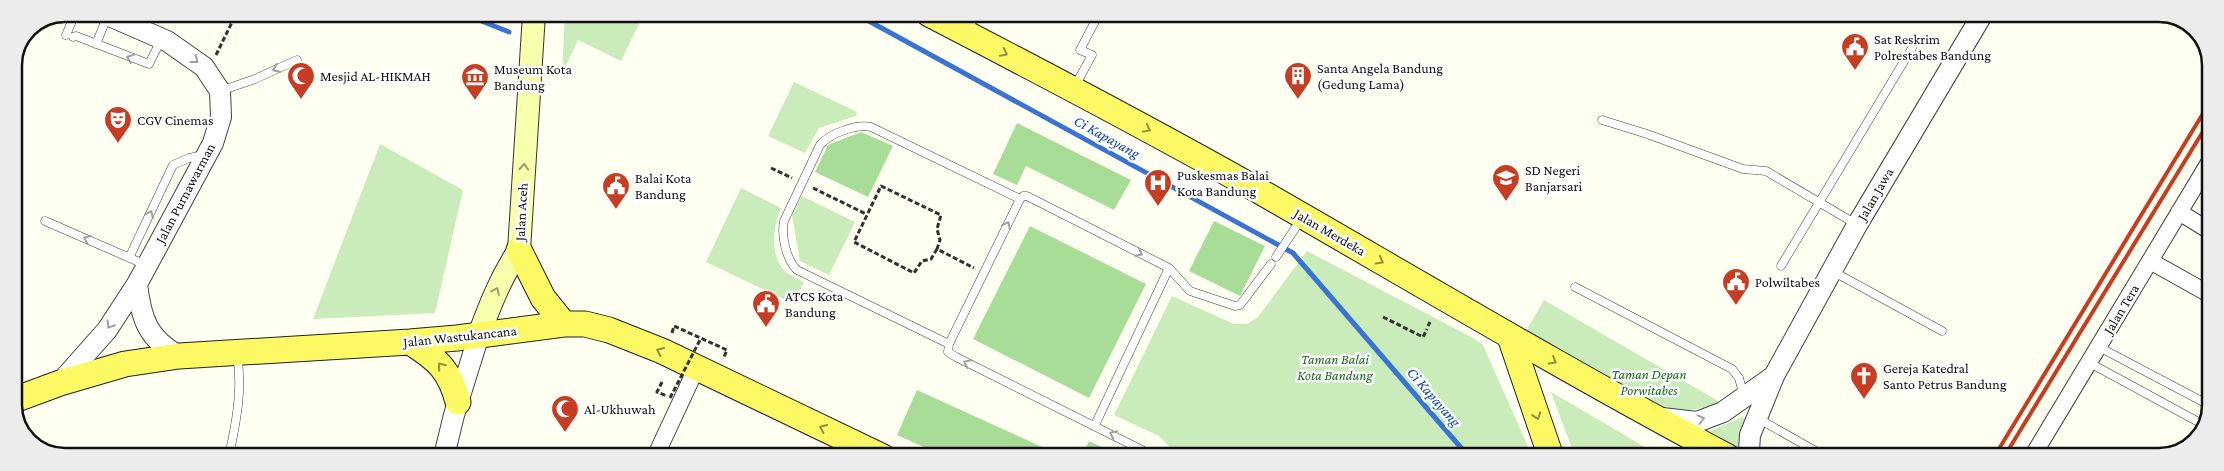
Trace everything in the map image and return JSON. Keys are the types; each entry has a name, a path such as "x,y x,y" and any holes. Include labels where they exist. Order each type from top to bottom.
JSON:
{"main road":[{"name":"Jalan Aceh","path":"479,335 506,270 519,250 533,22"},
{"name":"Jalan Merdeka","path":"971,24 1074,89 1304,217 1510,337 1711,448"},
{"path":"519,250 543,298 564,324"},
{"name":"Jalan Wastukancana","path":"23,397 60,383 126,364 179,356 410,342 564,324 585,324 609,330 662,351 864,448"},
{"path":"1510,337 1548,448"},
{"path":"410,342 442,365 455,389 458,402"}],"street":[{"path":"124,22 184,51 204,67 220,91"},
{"name":"Jalan Jawa","path":"1749,448 1750,435 1774,376 1857,225 1978,22"},
{"name":"Jalan Purnawarman","path":"60,383 107,330 136,284 138,261 207,154 221,117 220,91"},
{"name":"Jalan Tera","path":"2037,448 2201,175"},
{"path":"2179,212 2201,226"},
{"path":"2150,261 2202,289"},
{"path":"136,284 142,312 154,339 179,356"},
{"name":"Jalan Aceh","path":"446,448 479,335"},
{"path":"660,448 696,368"},
{"name":"Jalan Jawa","path":"1652,417 1697,422 1723,412 1774,376"}],"lane":[{"path":"73,22 70,36 76,36 149,64 162,39"},
{"path":"96,44 103,22"},
{"path":"1074,89 1092,55 1080,50 1095,22"},
{"path":"1781,266 1912,48"},
{"path":"220,91 255,79 297,60"},
{"path":"1602,120 1648,134 1743,169 1766,171 1857,225"},
{"path":"948,344 797,270 791,264 788,258 783,226 786,214 820,145 825,139 862,125 871,126 1020,199"},
{"path":"1139,448 956,358 948,352 948,344 1020,199 1023,196 1027,196 1169,268 1190,291 1238,306 1304,217"},
{"path":"45,221 138,261"},
{"path":"1095,425 1169,268"},
{"path":"1832,271 1942,331"},
{"path":"1575,287 1732,369 1739,378 1745,397"},
{"path":"2099,347 2202,401"},
{"path":"231,448 235,431 240,374 237,353"},
{"path":"2088,362 2198,422"},
{"path":"1757,418 1810,448"}],"path":[{"path":"214,58 232,22"},
{"path":"771,168 866,214"},
{"path":"881,186 941,216 937,229 940,240 937,249 931,258 922,261 914,273 854,242 881,186"},
{"path":"937,249 984,272"},
{"path":"1383,317 1423,337 1428,326"},
{"path":"672,333 674,326 701,338 727,350 724,357"},
{"path":"662,382 657,392 670,398 701,338"}],"green space":[{"path":"565,22 640,22 621,61 578,40 562,74"},
{"path":"794,82 857,112 856,116 819,128 805,153 768,136"},
{"path":"1017,123 1131,180 1114,210 1026,166 1017,185 993,174"},
{"path":"861,132 893,146 868,197 815,172 828,145"},
{"path":"380,144 463,190 435,313 313,319"},
{"path":"741,188 781,208 776,223 774,241 777,258 786,272 804,282 794,304 706,262"},
{"path":"802,196 855,222 829,275 800,261 792,215"},
{"path":"1214,221 1265,246 1240,296 1189,271"},
{"path":"1030,226 1146,284 1089,398 973,339"},
{"name":"Taman Balai Kota Bandung","path":"1307,251 1475,339 1483,345 1529,448 1170,448 1159,436 1114,415 1172,296 1234,324 1247,324 1258,317"},
{"name":"Taman Depan Porwitabes","path":"1544,300 1720,402 1693,410 1666,411 1526,331"},
{"path":"917,390 1044,448 926,448 897,435"},
{"path":"1551,392 1647,448 1572,448"},
{"path":"1742,417 1746,420 1738,448 1733,448 1706,433"},
{"path":"1089,441 1104,448 1086,448"}],"waterway":[{"name":"Ci Kapayang","path":"484,22 509,32"},
{"name":"Ci Kapayang","path":"871,22 1293,253 1461,448"}],"railway":[{"path":"1999,448 2201,117"},
{"path":"2010,448 2201,134"}],"place":[{"name":"Sat Reskrim Polrestabes Bandung","path":"1855,71"},
{"name":"Mesjid AL-HIKMAH","path":"301,100"},
{"name":"Santa Angela Bandung (Gedung Lama)","path":"1298,100"},
{"name":"Museum Kota Bandung","path":"475,101"},
{"name":"CGV Cinemas","path":"118,144"},
{"name":"SD Negeri Banjarsari","path":"1506,202"},
{"name":"Puskesmas Balai Kota Bandung","path":"1158,207"},
{"name":"Balai Kota Bandung","path":"616,210"},
{"name":"Polwiltabes","path":"1736,306"},
{"name":"ATCS Kota Bandung","path":"766,328"},
{"name":"Gereja Katedral Santo Petrus Bandung","path":"1864,400"},
{"name":"Al-Ukhuwah","path":"565,433"}]}
